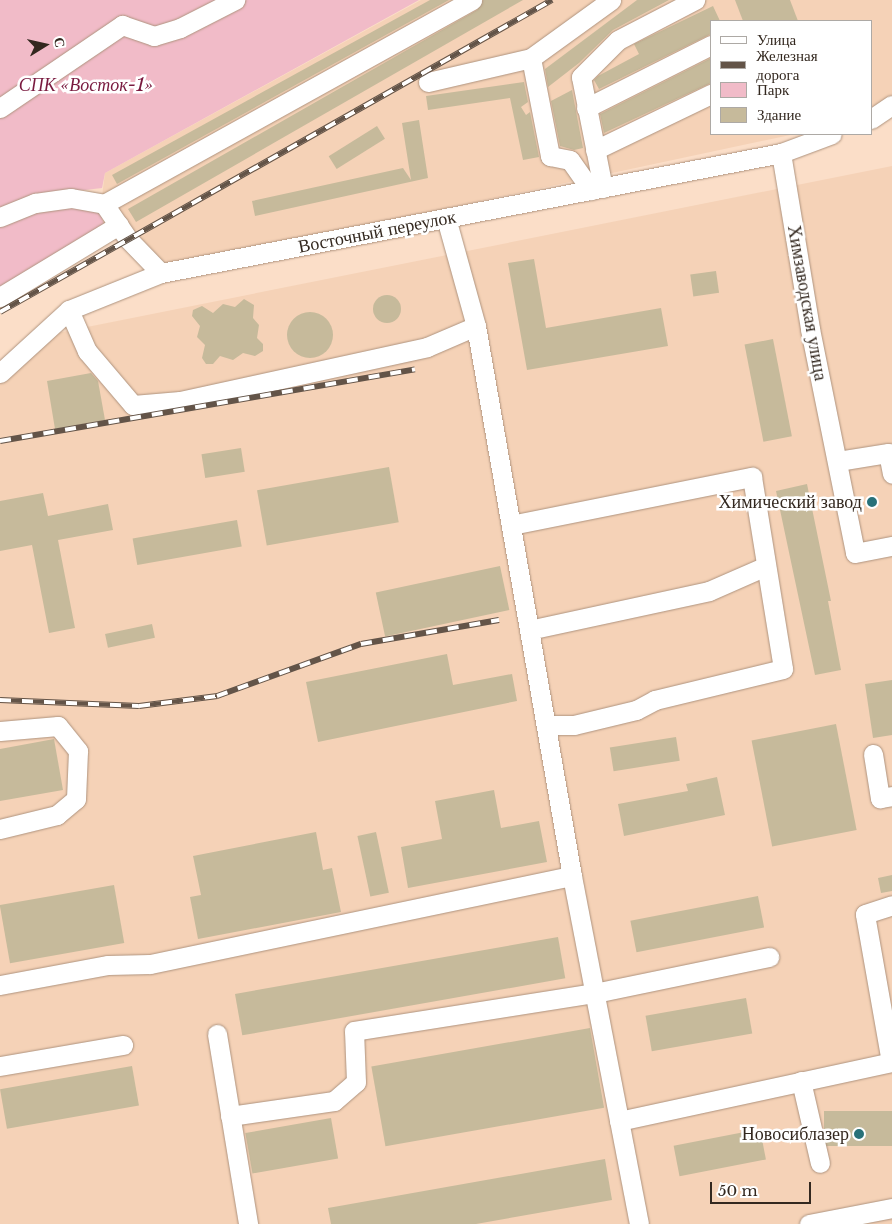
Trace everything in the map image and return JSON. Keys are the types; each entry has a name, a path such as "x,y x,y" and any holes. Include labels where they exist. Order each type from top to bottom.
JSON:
{"street":[{"path":"0,108 122,25 154,36 180,28 235,0"},
{"path":"0,217 35,203 71,198 104,204 472,0"},
{"path":"428,82 531,58 611,0"},
{"path":"597,189 595,150 581,77 618,40 695,0"},
{"path":"586,108 710,46"},
{"path":"531,58 550,156 570,160 597,189"},
{"path":"595,150 710,94"},
{"path":"872,118 892,105"},
{"path":"781,152 829,135"},
{"name":"Восточный переулок","path":"0,373 69,310 161,273 781,152"},
{"name":"Химзаводская улица","path":"781,152 810,328 855,553 892,546"},
{"path":"104,204 119,225 161,273"},
{"path":"446,218 476,326 572,876 639,1224"},
{"path":"0,297 119,225"},
{"path":"69,310 87,351 132,405 180,401 427,347 476,326"},
{"path":"838,462 888,453 892,474"},
{"path":"511,525 752,477 783,670 655,700 636,710 574,725 546,725"},
{"path":"529,630 709,591 766,566"},
{"path":"0,732 58,726 78,751 76,799 57,815 0,829"},
{"path":"873,754 880,798 892,796"},
{"path":"0,984 108,965 150,964 572,876"},
{"path":"619,1120 891,1062 865,914 892,906"},
{"path":"230,1116 334,1101 356,1082 354,1031 594,993 769,957"},
{"path":"217,1034 248,1224"},
{"path":"0,1066 123,1045"},
{"path":"801,1081 820,1163"},
{"path":"809,1224 892,1208"}],"shaded area":[{"path":"421,0 892,0 892,96 872,108 872,20 710,20 710,135 790,135 148,272 106,230 100,212 105,173"},
{"path":"892,166 892,1224 0,1224 0,383 57,333"}],"green space":[{"name":"СПК «Восток-1»","path":"0,0 419,0 105,173 102,188 51,194 0,212"},
{"path":"59,199 100,212 106,230 0,293 0,223"}],"building":[{"path":"430,0 449,0 117,184 112,175"},
{"path":"483,0 523,0 136,222 128,209 477,10"},
{"path":"637,0 669,0 613,30 579,63 548,87 545,69"},
{"path":"735,0 790,0 798,20 743,20"},
{"path":"713,6 720,20 710,20 710,34 599,89 594,80 598,76 639,54 634,44"},
{"path":"710,59 710,83 604,133 600,114"},
{"path":"524,82 528,102 521,107 526,115 530,112 539,157 523,160 510,98 428,110 426,96"},
{"path":"572,90 583,148 574,150 560,146 551,101"},
{"path":"419,120 428,178 255,216 252,201 403,168 411,180 402,123"},
{"path":"377,126 385,139 337,169 329,156"},
{"path":"534,259 546,328 661,308 668,346 527,370 508,263"},
{"path":"716,271 719,293 693,296 690,275"},
{"path":"387,295 397,299 401,309 397,319 387,323 377,319 373,309 377,299"},
{"path":"244,299 254,305 253,318 259,325 257,338 263,344 263,351 255,356 243,353 233,360 220,356 213,364 206,364 202,358 205,345 197,337 200,326 192,316 193,310 202,306 213,313 223,304 235,307"},
{"path":"310,312 323,316 329,322 333,335 329,348 323,354 310,358 297,354 291,348 287,335 291,322 297,316"},
{"path":"773,339 792,436 763,442 745,345"},
{"path":"91,373 98,381 105,420 55,429 47,381"},
{"path":"241,448 245,472 205,478 201,454"},
{"path":"389,467 399,522 267,545 257,490"},
{"path":"807,484 831,601 828,601 841,670 815,675 776,491"},
{"path":"43,493 48,516 108,504 113,530 58,540 75,628 49,633 32,545 0,551 0,501"},
{"path":"237,520 242,547 137,565 133,538"},
{"path":"500,566 509,610 385,636 376,592"},
{"path":"152,624 155,638 108,648 105,634"},
{"path":"447,654 453,685 512,674 517,701 318,742 306,682"},
{"path":"892,680 892,735 873,738 865,684"},
{"path":"836,724 857,830 772,846 752,740"},
{"path":"676,737 680,761 614,771 610,747"},
{"path":"54,739 63,790 0,801 0,749"},
{"path":"717,777 725,815 624,836 618,804 688,791 686,784"},
{"path":"494,790 501,828 539,821 547,862 408,888 401,847 442,839 435,801"},
{"path":"316,832 323,870 332,868 341,912 198,939 190,897 201,895 193,856"},
{"path":"376,832 389,893 370,897 357,836"},
{"path":"892,875 892,891 881,893 878,878"},
{"path":"114,885 124,943 10,963 0,905"},
{"path":"758,896 764,927 636,952 630,921"},
{"path":"558,937 565,978 242,1035 235,994"},
{"path":"746,998 752,1033 652,1051 646,1016"},
{"path":"590,1028 604,1108 385,1146 371,1067"},
{"path":"132,1066 139,1105 7,1129 0,1089"},
{"name":"Новосиблазер","path":"824,1111 892,1111 892,1146 824,1146"},
{"path":"331,1118 338,1158 252,1173 245,1133"},
{"path":"760,1129 766,1159 680,1176 674,1146"},
{"path":"605,1159 612,1200 476,1224 331,1224 328,1208"}],"railway":[{"path":"0,312 552,0"},
{"path":"0,441 415,369"},
{"path":"0,700 139,706 217,696 361,644 499,620"}],"place":[{"name":"Химический завод","path":"872,502"},
{"name":"Новосиблазер","path":"859,1134"}]}
